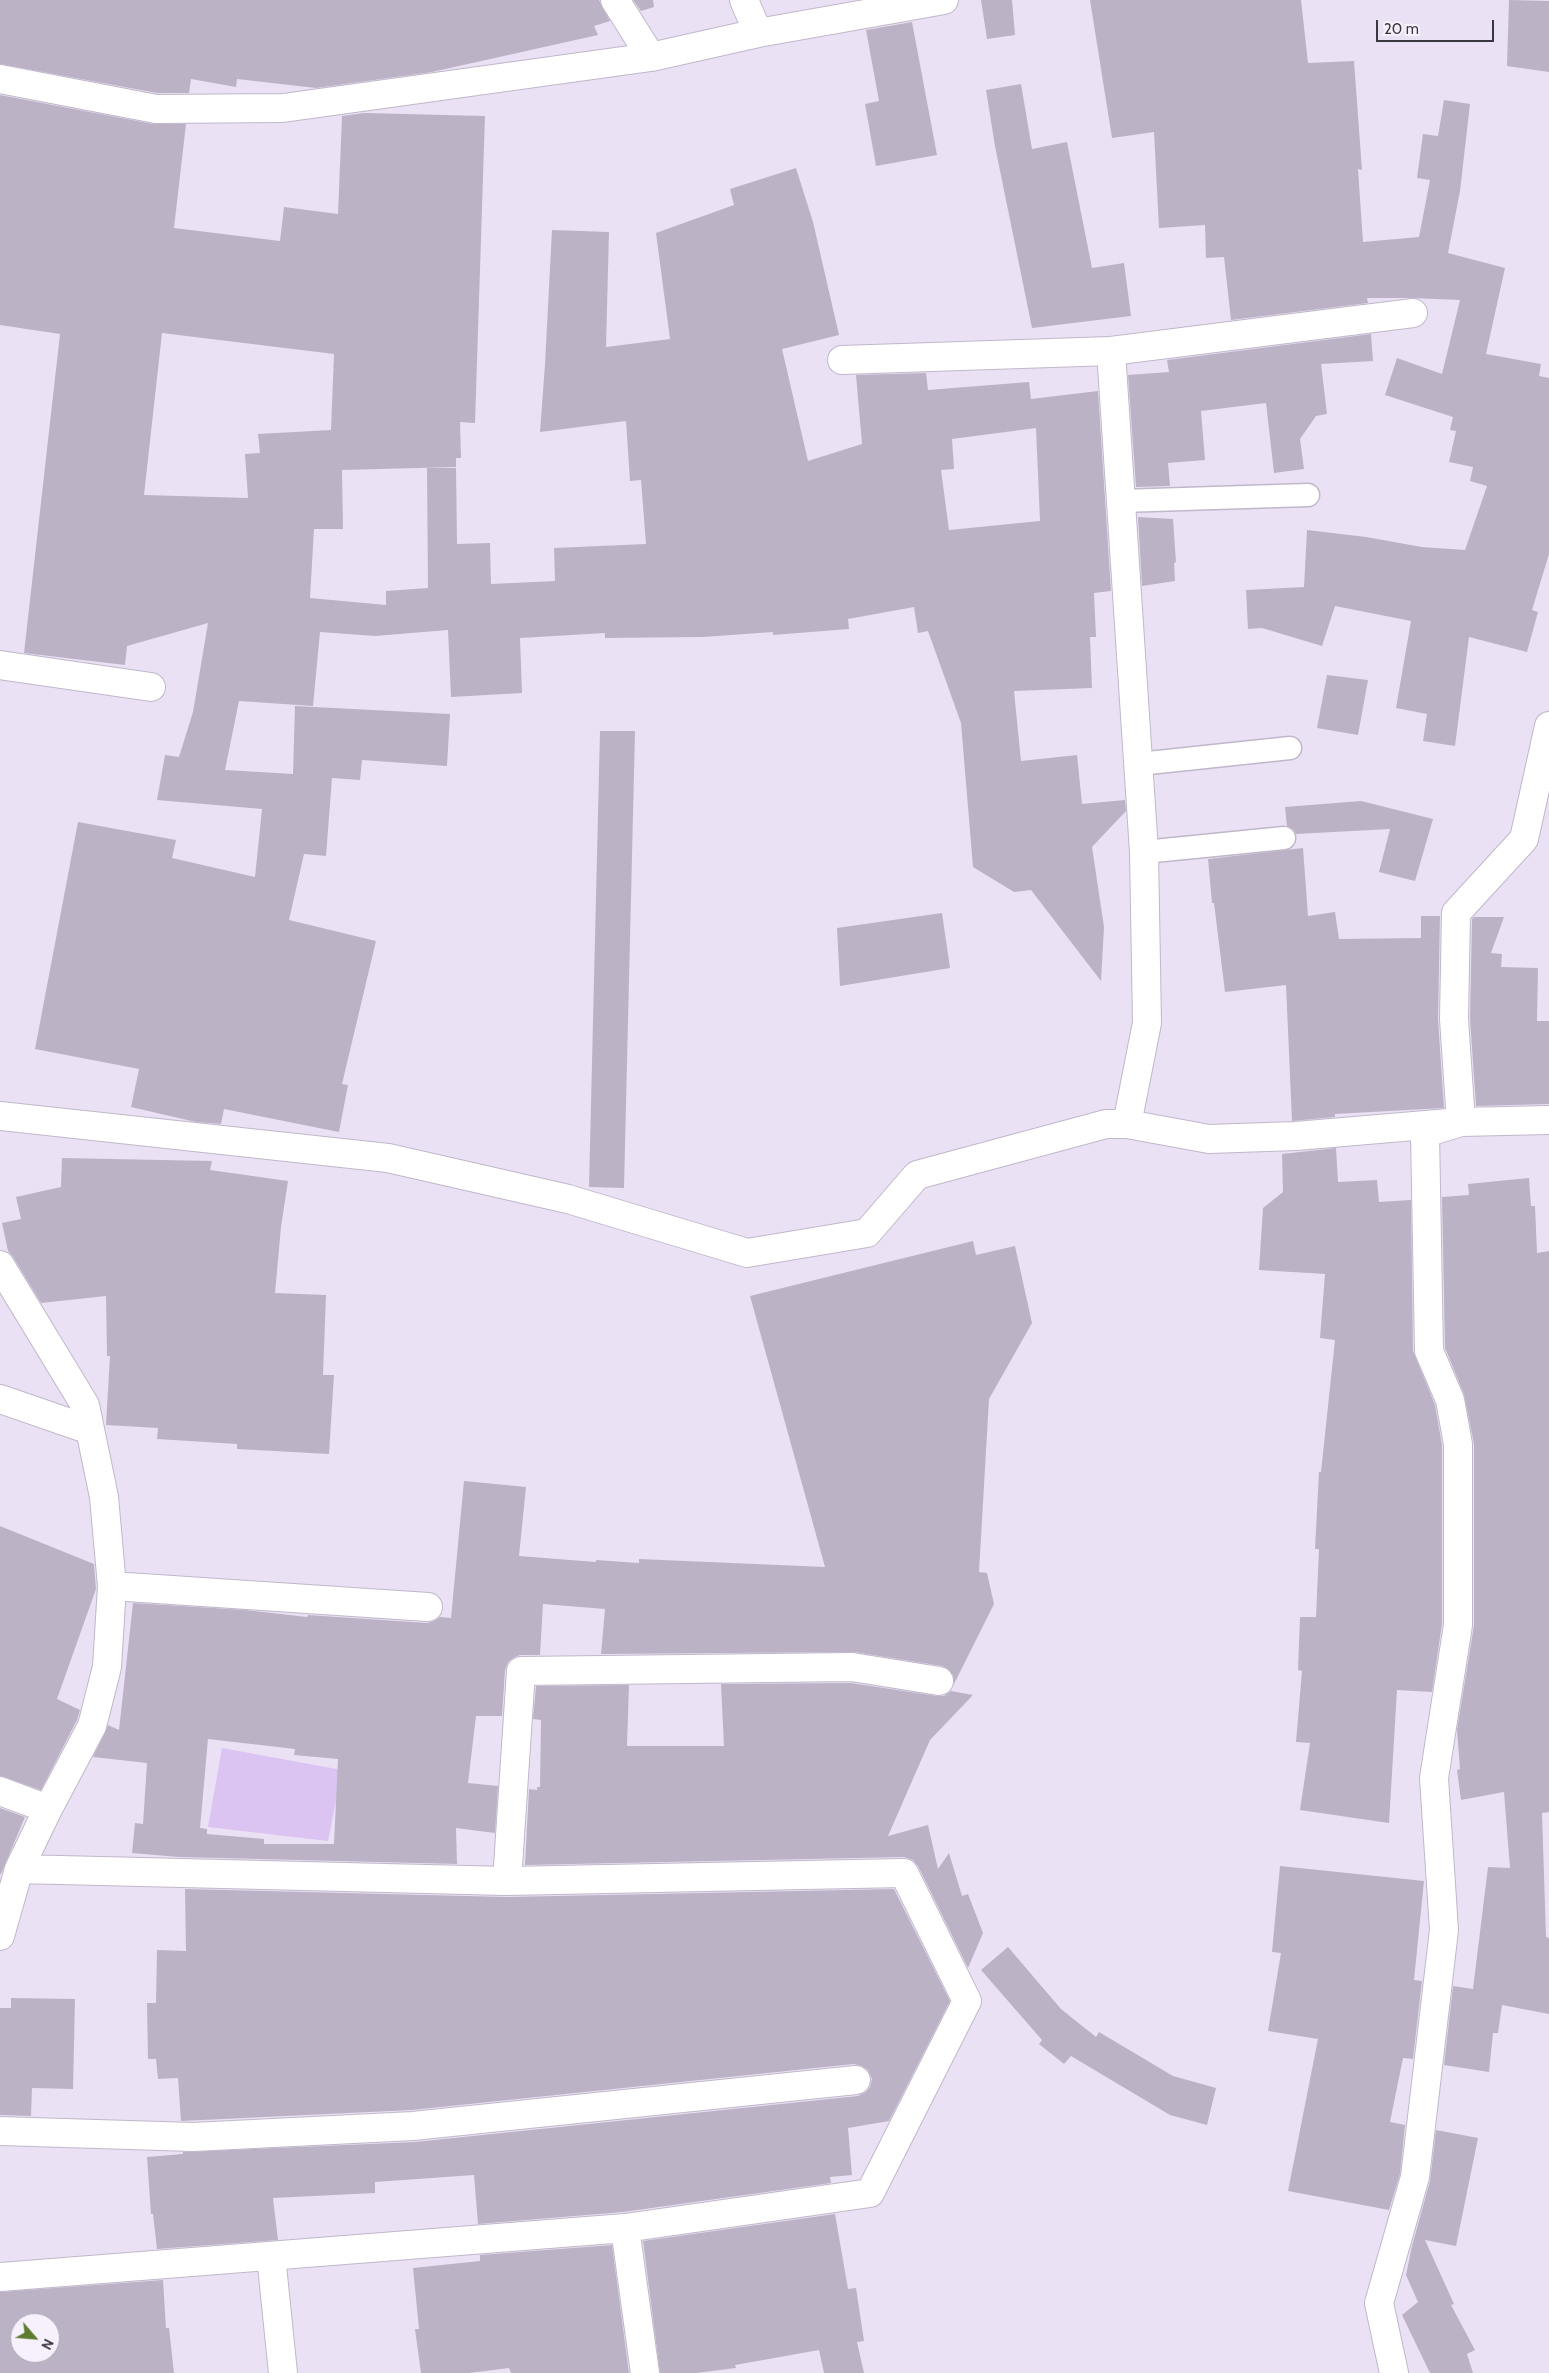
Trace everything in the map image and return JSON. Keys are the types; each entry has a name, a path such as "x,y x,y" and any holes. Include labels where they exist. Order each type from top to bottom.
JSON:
{"street":[{"path":"615,0 650,57"},
{"path":"744,0 758,33"},
{"path":"0,79 156,109 283,108 650,57 758,33 944,0"},
{"path":"842,360 1111,351 1413,314"},
{"path":"1111,351 1140,764 1144,852 1147,1023 1127,1124"},
{"path":"0,665 151,688"},
{"path":"1461,1122 1454,1019 1456,912 1537,840 1549,726"},
{"path":"0,1116 388,1158 568,1199 747,1253 867,1233 917,1175 1106,1124 1127,1124 1209,1139 1296,1136 1461,1122 1549,1120"},
{"path":"1394,2373 1379,2303 1415,2177 1443,1940 1444,1930 1434,1778 1458,1625 1458,1444 1450,1400 1429,1351 1424,1133 1461,1122"},
{"path":"0,1265 85,1405 104,1497 112,1586 107,1667 92,1726 19,1869 0,1936"},
{"path":"0,1400 90,1430"},
{"path":"112,1586 428,1607"},
{"path":"507,1881 521,1671 852,1667 939,1681"},
{"path":"0,1791 48,1809"},
{"path":"0,2277 625,2228 870,2193 967,2001 904,1873 507,1881 19,1869"},
{"path":"0,2131 193,2137 413,2126 856,2080"},
{"path":"625,2228 645,2373"},
{"path":"271,2256 282,2373"}],"lane":[{"path":"1121,501 1308,495"},
{"path":"1140,764 1290,748"},
{"path":"1144,852 1284,838"}],"shaded area":[{"path":"222,1748 342,1770 328,1841 208,1827"}],"building":[{"path":"0,0 599,0 610,21 594,26 598,35 432,72 316,88 237,79 236,87 191,79 189,93 157,93 0,64"},
{"path":"633,0 653,0 654,7 641,11"},
{"path":"981,0 1012,0 1015,35 987,39"},
{"path":"1090,0 1301,0 1308,63 1354,61 1362,170 1358,169 1363,242 1419,237 1430,180 1417,178 1423,134 1438,136 1444,100 1470,104 1460,191 1448,253 1505,268 1486,354 1541,364 1539,376 1549,378 1549,554 1532,610 1538,612 1527,652 1469,637 1455,746 1423,741 1427,714 1396,708 1411,621 1335,606 1322,646 1262,628 1248,629 1246,590 1304,587 1307,530 1366,537 1422,547 1465,550 1487,486 1470,481 1473,467 1449,462 1456,431 1450,430 1453,417 1385,395 1397,358 1442,374 1460,300 1367,298 1368,303 1231,320 1224,257 1206,258 1205,225 1159,228 1154,132 1112,138"},
{"path":"1509,0 1549,1 1549,72 1507,66"},
{"path":"912,22 937,155 876,166 865,104 879,101 866,30"},
{"path":"1021,84 1032,149 1067,142 1092,268 1124,263 1131,316 1032,328 995,146 986,90"},
{"path":"0,95 153,124 186,124 174,228 280,241 284,207 338,214 342,116 364,113 485,116 475,423 460,422 461,458 456,458 456,467 342,470 343,529 314,529 310,598 386,605 386,591 428,588 427,468 456,468 457,544 490,543 491,584 555,581 554,548 646,544 641,480 630,481 626,421 540,432 552,230 609,232 606,347 670,339 656,233 734,205 730,189 796,168 813,222 839,335 782,349 808,461 862,444 856,375 926,373 928,390 1029,382 1031,399 1098,391 1111,591 1094,593 1096,637 1090,637 1092,688 1014,691 1021,761 1077,755 1082,804 1125,800 1126,811 1092,847 1104,927 1101,981 1031,890 1014,892 973,867 961,723 928,631 918,633 914,607 848,619 849,629 773,635 773,632 703,637 605,638 605,633 520,638 522,693 451,697 448,630 375,636 320,632 313,706 239,701 225,770 293,774 295,706 450,714 447,766 362,760 360,780 332,778 326,856 304,854 289,920 376,941 342,1084 348,1085 339,1132 224,1109 221,1124 196,1122 131,1107 139,1069 35,1049 78,822 176,840 172,858 255,877 262,809 157,800 165,755 179,757 193,712 208,623 127,646 125,665 24,653 60,334 0,325","holes":["162,333 334,354 331,430 258,434 260,453 245,454 248,498 144,495","1036,428 1040,521 949,530 941,470 954,469 952,439"]},
{"path":"1371,334 1373,361 1321,364 1327,414 1316,416 1300,439 1304,469 1274,473 1266,403 1201,411 1205,460 1168,463 1170,486 1136,487 1128,375 1169,372 1167,360"},
{"path":"1138,517 1173,519 1176,562 1174,563 1175,581 1142,586"},
{"path":"1327,675 1368,680 1358,735 1317,728"},
{"path":"600,731 635,731 624,1188 589,1187"},
{"path":"1361,801 1433,819 1415,881 1379,872 1390,829 1296,834 1294,830 1287,826 1285,807"},
{"path":"1303,848 1308,916 1335,912 1339,939 1421,938 1421,916 1440,916 1438,1019 1444,1108 1335,1114 1335,1117 1292,1121 1286,985 1225,992 1214,903 1212,903 1208,859"},
{"path":"942,913 950,968 840,986 837,928"},
{"path":"1474,917 1504,917 1491,953 1502,954 1501,967 1538,968 1537,1021 1549,1021 1549,1104 1476,1106 1470,1019 1472,919"},
{"path":"1336,1148 1338,1182 1377,1180 1379,1202 1411,1200 1413,1351 1435,1405 1442,1445 1442,1624 1432,1692 1397,1690 1389,1823 1300,1810 1310,1743 1296,1742 1302,1671 1298,1670 1300,1617 1316,1617 1319,1549 1315,1549 1319,1472 1321,1472 1335,1340 1320,1338 1325,1274 1259,1270 1263,1208 1283,1192 1282,1154"},
{"path":"62,1158 212,1161 210,1170 288,1181 281,1227 275,1293 326,1295 323,1375 334,1375 329,1454 237,1449 237,1444 157,1439 158,1428 106,1425 110,1356 107,1356 106,1296 41,1303 8,1251 2,1223 21,1219 16,1197 61,1187"},
{"path":"1529,1178 1531,1206 1535,1206 1537,1253 1549,1251 1549,1812 1542,1813 1546,1937 1549,1938 1549,2014 1502,2005 1498,2033 1493,2033 1489,2072 1444,2065 1453,1986 1473,1989 1488,1867 1510,1868 1504,1792 1461,1800 1457,1770 1460,1769 1457,1730 1474,1625 1474,1444 1464,1394 1445,1348 1442,1197 1469,1195 1468,1184"},
{"path":"973,1241 976,1255 1015,1246 1032,1323 989,1399 979,1572 987,1573 994,1604 954,1684 953,1675 942,1666 854,1652 601,1654 605,1609 543,1604 540,1655 520,1655 508,1662 505,1670 502,1716 476,1716 468,1783 498,1786 495,1833 456,1828 457,1864 179,1857 132,1853 135,1823 143,1824 147,1763 93,1757 108,1725 119,1730 133,1603 245,1610 307,1617 308,1615 427,1623 440,1617 451,1618 464,1481 526,1487 519,1556 596,1562 596,1560 639,1563 639,1559 825,1567 750,1296","holes":["208,1739 295,1749 294,1755 338,1759 334,1844 264,1844 264,1839 207,1834 207,1829 200,1828"]},
{"path":"0,1526 94,1564 96,1589 57,1699 80,1710 77,1720 41,1790 0,1776"},
{"path":"851,1683 937,1696 944,1696 951,1691 973,1695 930,1740 888,1836 928,1825 938,1869 949,1853 962,1896 968,1894 983,1933 968,1968 918,1866 913,1860 904,1857 525,1865 529,1789 537,1790 537,1787 540,1787 541,1720 533,1719 536,1686 629,1685 627,1746 724,1746 721,1684"},
{"path":"0,1808 25,1817 1,1874 0,1874"},
{"path":"1280,1866 1424,1881 1414,1980 1422,1981 1413,2059 1403,2058 1390,2122 1405,2125 1400,2174 1389,2210 1288,2191 1318,2039 1268,2031 1281,1953 1272,1952"},
{"path":"185,1889 507,1897 894,1889 950,2001 889,2121 848,2128 852,2175 830,2177 831,2183 623,2212 478,2224 474,2175 375,2182 375,2193 273,2198 278,2240 157,2249 153,2214 151,2214 147,2157 183,2154 183,2152 415,2142 858,2096 866,2092 870,2087 872,2079 868,2070 854,2064 412,2110 181,2121 178,2078 158,2079 156,2059 148,2059 147,2003 156,2003 157,1950 186,1951"},
{"path":"1008,1947 1061,2009 1096,2037 1099,2032 1173,2076 1216,2088 1207,2125 1170,2115 1071,2056 1064,2064 1039,2044 1042,2040 981,1970"},
{"path":"11,1998 75,1999 73,2089 32,2088 31,2116 0,2115 0,2008 11,2008"},
{"path":"1436,2130 1478,2138 1456,2246 1425,2240 1454,2304 1451,2305 1475,2350 1467,2354 1473,2373 1430,2373 1402,2315 1418,2302 1406,2275 1430,2181"},
{"path":"835,2214 848,2289 856,2288 864,2341 857,2342 864,2373 824,2373 819,2350 735,2365 736,2368 696,2373 660,2373 643,2241"},
{"path":"612,2245 629,2373 511,2373 509,2368 469,2373 421,2373 415,2329 419,2329 413,2268 480,2261 480,2255"},
{"path":"163,2280 166,2328 169,2328 174,2373 0,2373 0,2292"}]}
